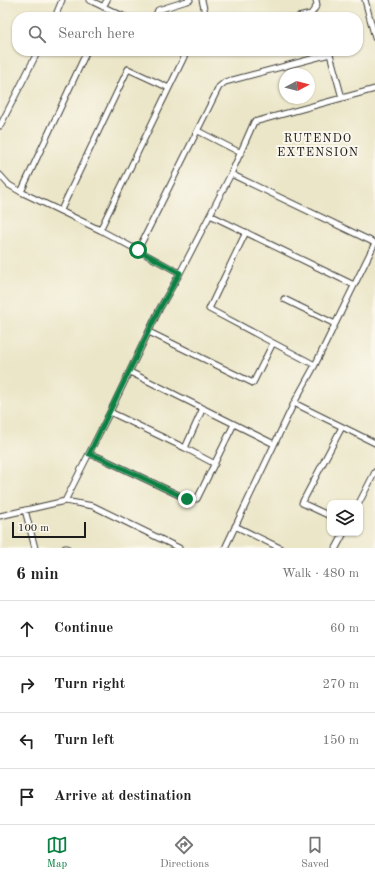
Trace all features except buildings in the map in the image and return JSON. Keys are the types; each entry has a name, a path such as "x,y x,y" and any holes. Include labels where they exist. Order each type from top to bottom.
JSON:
{"street":[{"path":"57,12 62,0"},
{"path":"89,0 114,12"},
{"path":"103,7 106,0"},
{"path":"157,12 158,10 190,0"},
{"path":"202,0 205,12"},
{"path":"312,12 317,5 316,0"},
{"path":"365,0 375,38"},
{"path":"0,126 35,56"},
{"path":"21,192 84,56"},
{"path":"100,230 185,56"},
{"path":"138,250 219,86 225,82 322,56"},
{"path":"331,56 342,98"},
{"path":"61,210 128,69 169,88"},
{"path":"65,501 130,372 160,308 180,273 231,174 254,122 375,89"},
{"path":"198,131 241,153"},
{"path":"225,548 294,403 375,243 231,174"},
{"path":"0,175 9,185 21,192 61,210 180,273"},
{"path":"210,215 354,285"},
{"path":"246,232 209,309 314,365"},
{"path":"284,300 335,324"},
{"path":"149,332 253,383 273,343"},
{"path":"130,372 274,444"},
{"path":"294,403 375,443"},
{"path":"185,448 203,408"},
{"path":"110,412 215,464"},
{"path":"89,454 101,458 187,499 197,499 234,424"},
{"path":"327,514 302,502 342,427"},
{"path":"361,500 375,472"},
{"path":"0,516 65,501 93,506 179,548"},
{"path":"25,510 34,548"},
{"path":"235,526 280,548"},
{"path":"336,548 342,536"}],"district":[{"name":"RUTENDO EXTENSION","path":"318,145"}],"route":[{"path":"138,250 180,273 160,308 89,454 101,458 187,499"}]}
